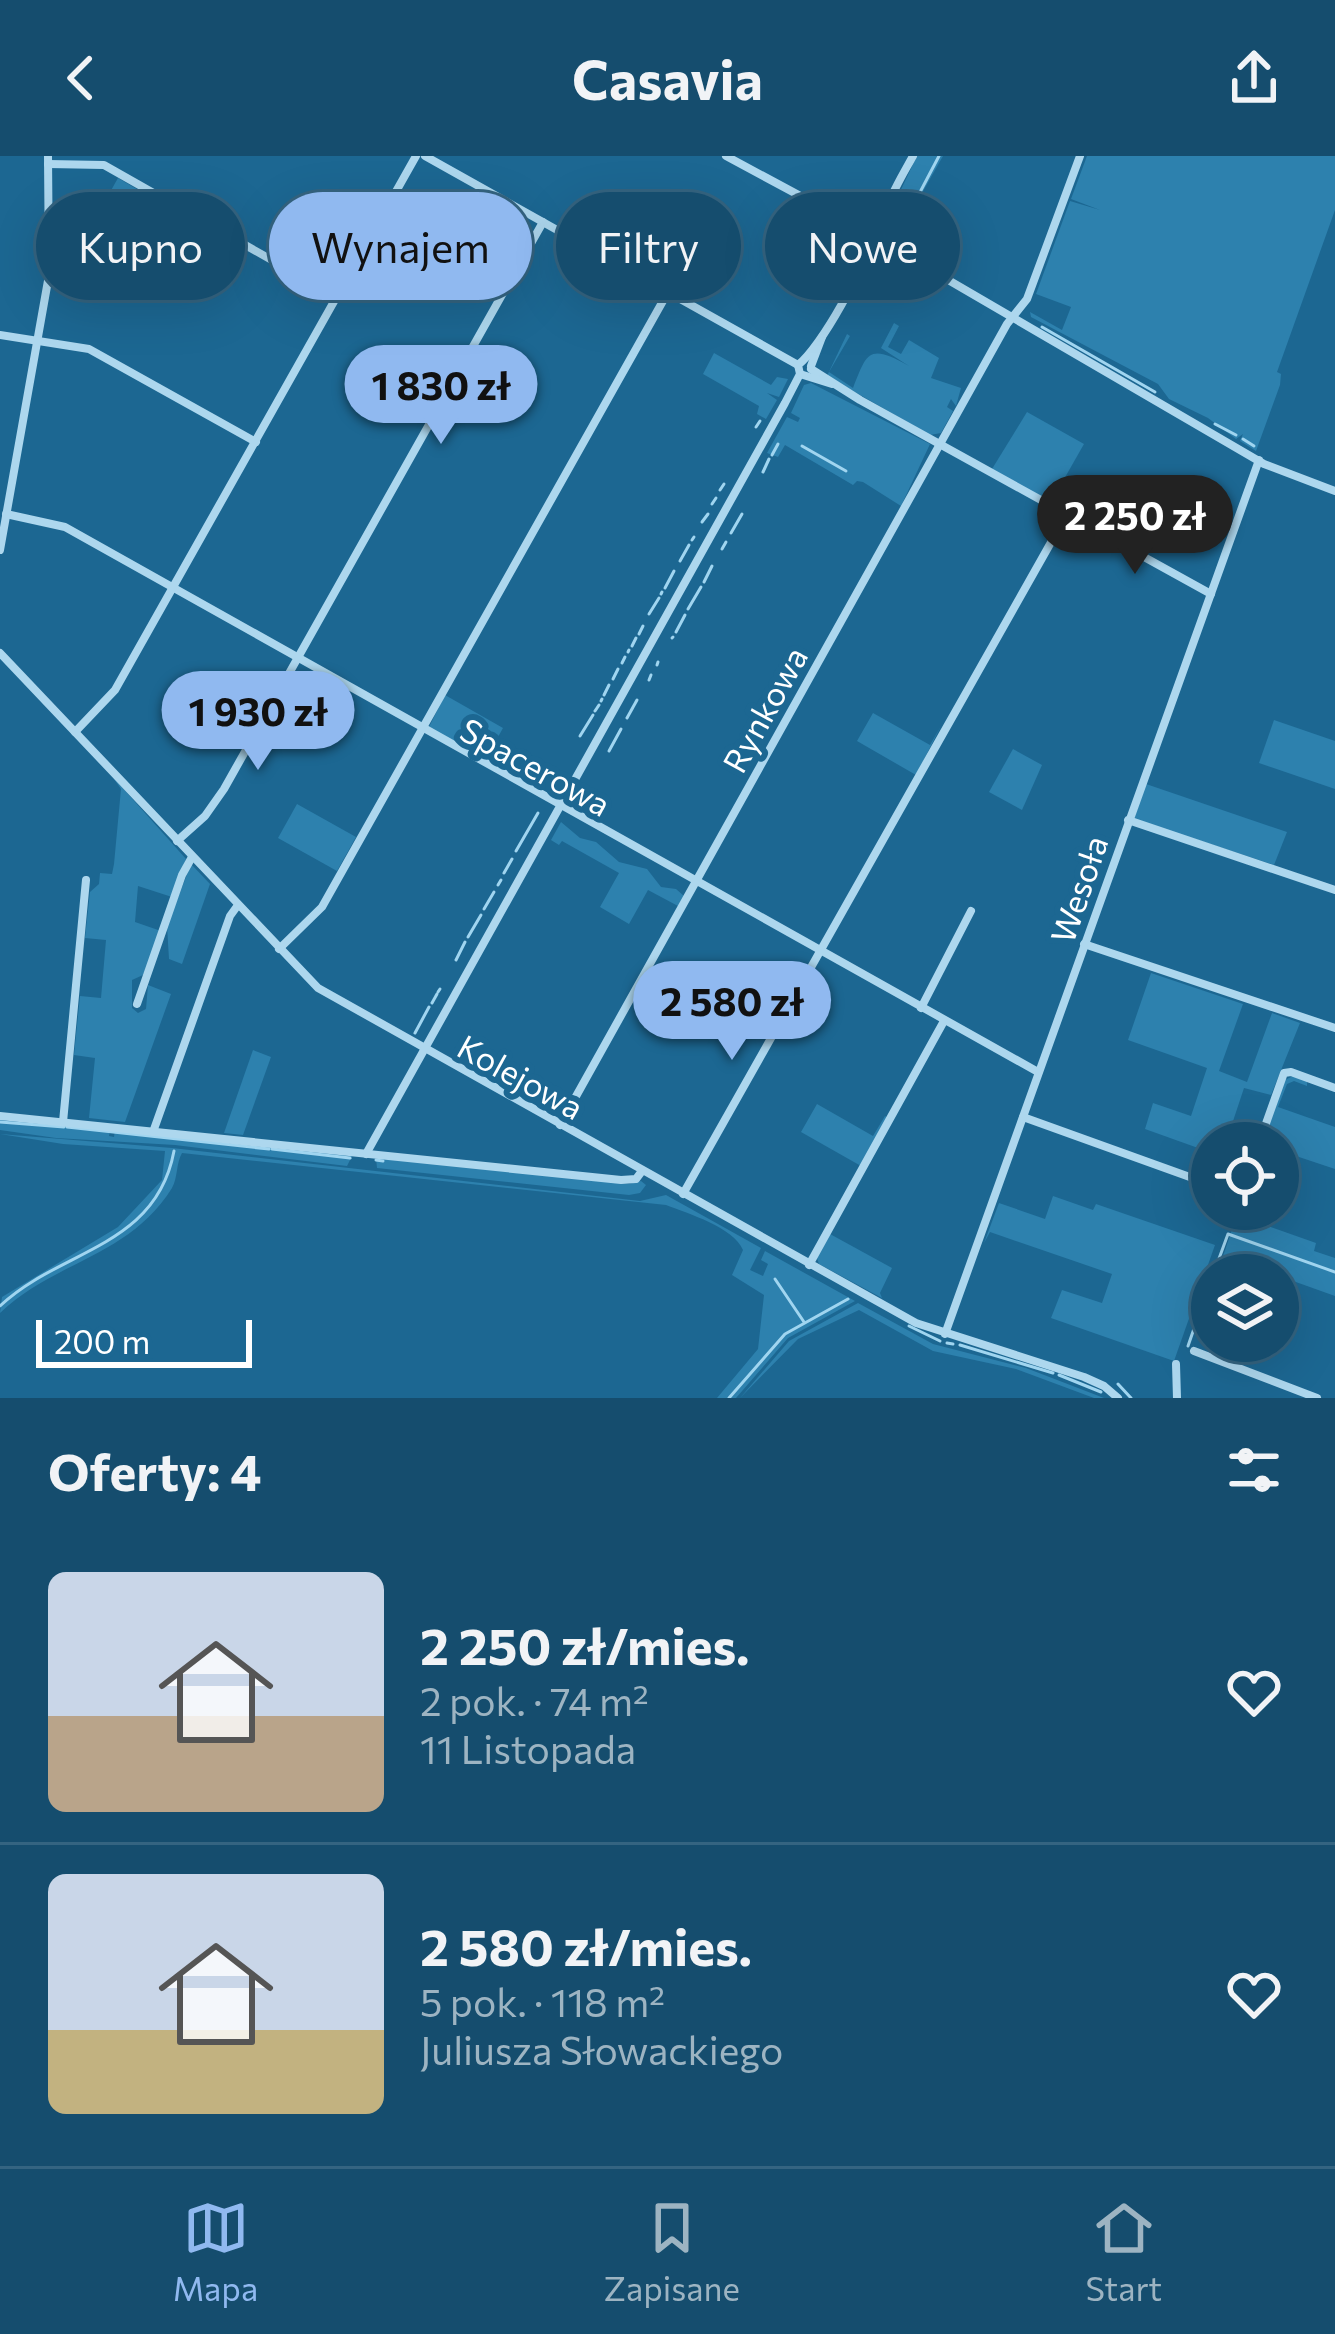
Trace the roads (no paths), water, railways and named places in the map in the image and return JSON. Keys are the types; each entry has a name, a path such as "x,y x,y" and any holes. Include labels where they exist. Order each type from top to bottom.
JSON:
{"street":[{"path":"396,192 416,156"},
{"path":"425,156 556,229"},
{"path":"726,156 790,192"},
{"path":"894,192 913,156"},
{"name":"Rynkowa","path":"560,1124 941,444 1029,296 1080,156"},
{"path":"0,550 50,266 48,160 102,164 269,259"},
{"path":"177,841 215,803 543,222"},
{"path":"960,290 1259,460 1335,491"},
{"path":"75,732 113,694 335,300"},
{"path":"279,949 320,910 663,300"},
{"path":"682,300 1211,594"},
{"path":"366,1154 843,300"},
{"path":"0,335 91,349 256,442"},
{"name":"Wesoła","path":"945,1334 1259,460"},
{"name":"Spacerowa","path":"6,514 62,525 1038,1072"},
{"path":"683,1194 1066,514"},
{"name":"Kolejowa","path":"0,652 318,988 916,1323 1084,1377 1118,1398"},
{"path":"1128,820 1335,890"},
{"path":"137,1004 182,875 193,857"},
{"path":"63,1122 86,880"},
{"path":"153,1132 238,905"},
{"path":"921,1008 971,911"},
{"path":"1084,944 1335,1028"},
{"path":"809,1265 944,1021"},
{"path":"1266,1122 1284,1073 1335,1088"},
{"path":"0,1117 621,1180 634,1180 642,1172"},
{"path":"1023,1118 1191,1178"},
{"path":"1221,1362 1317,1398"},
{"path":"1176,1364 1177,1398"}],"waterway":[{"path":"920,192 939,156"},
{"path":"1042,327 1155,392"},
{"path":"756,427 760,421"},
{"path":"1215,424 1236,435"},
{"path":"1243,439 1254,446"},
{"path":"772,455 778,444"},
{"path":"802,446 846,471"},
{"path":"763,472 769,459"},
{"path":"720,490 724,484"},
{"path":"712,504 716,498"},
{"path":"702,522 708,514"},
{"path":"731,533 742,514"},
{"path":"722,549 726,542"},
{"path":"680,561 689,545"},
{"path":"704,582 712,566"},
{"path":"665,588 674,571"},
{"path":"688,609 701,587"},
{"path":"649,614 659,598"},
{"path":"676,632 685,615"},
{"path":"639,634 643,626"},
{"path":"632,646 636,638"},
{"path":"622,663 625,657"},
{"path":"613,679 618,669"},
{"path":"649,680 651,675"},
{"path":"604,695 609,685"},
{"path":"627,718 637,700"},
{"path":"595,711 599,705"},
{"path":"580,736 593,715"},
{"path":"609,751 621,729"},
{"path":"516,851 538,813"},
{"path":"504,873 512,859"},
{"path":"498,885 501,880"},
{"path":"484,909 494,892"},
{"path":"468,937 481,915"},
{"path":"456,960 465,942"},
{"path":"432,1003 437,994"},
{"path":"415,1033 429,1007"},
{"path":"0,1122 64,1127"},
{"path":"67,1127 269,1149"},
{"path":"272,1149 350,1158"},
{"path":"0,1306 50,1271 127,1228 164,1183 174,1151"},
{"path":"376,1160 383,1161"},
{"path":"1221,1254 1228,1234 1284,1254"},
{"path":"1299,1259 1335,1272"},
{"path":"775,1279 804,1322"},
{"path":"729,1398 785,1334 848,1299"},
{"path":"909,1326 940,1341"},
{"path":"1188,1346 1191,1337"},
{"path":"947,1343 953,1344"},
{"path":"960,1345 1053,1373"},
{"path":"1059,1375 1101,1392"},
{"path":"1118,1384 1131,1398"}]}
